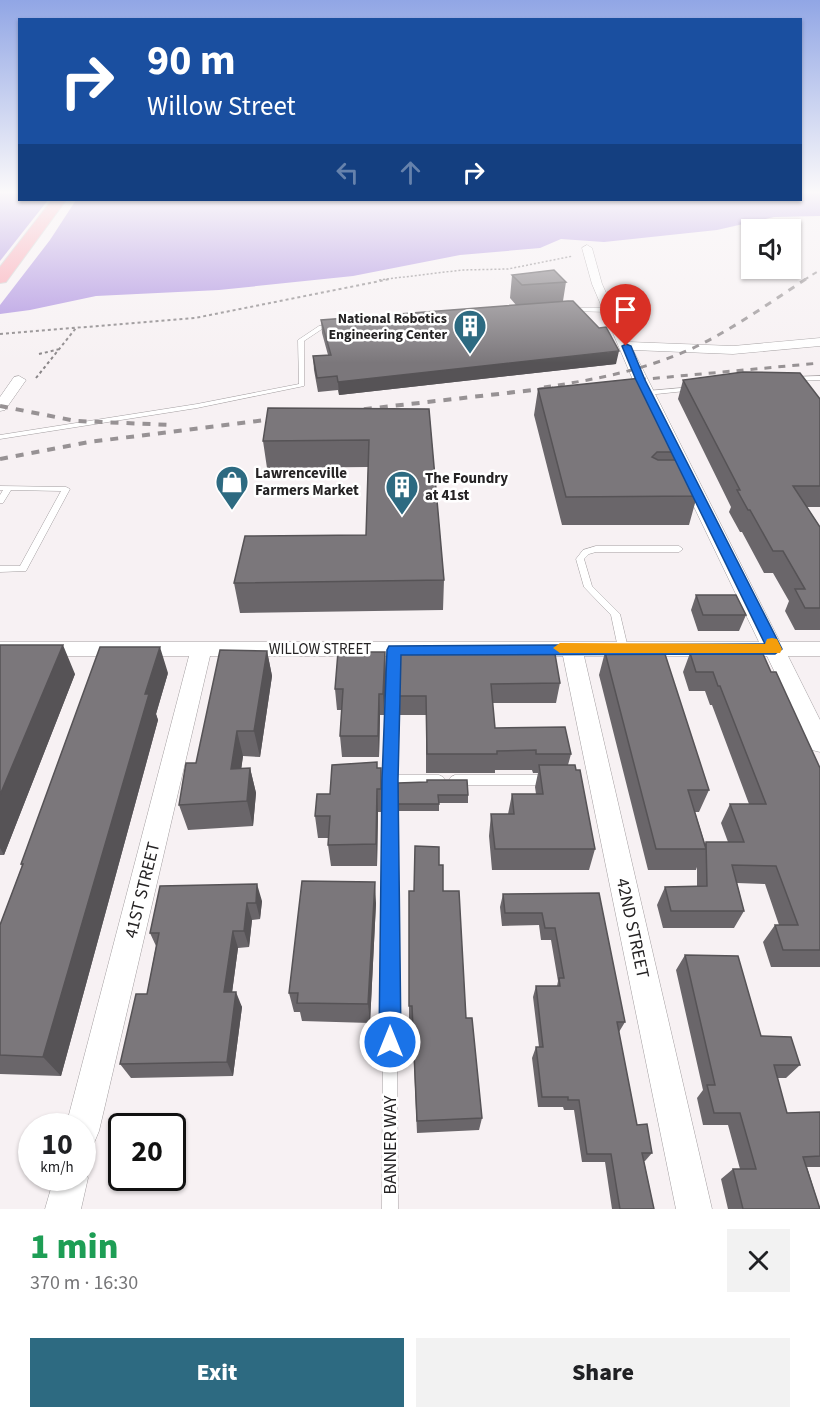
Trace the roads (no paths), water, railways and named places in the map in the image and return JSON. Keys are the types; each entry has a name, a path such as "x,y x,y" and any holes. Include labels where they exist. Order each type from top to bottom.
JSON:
{"main road":[{"path":"0,278 22,249"}],"street":[{"path":"587,249 597,284 687,483 775,649 820,743"},
{"path":"626,346 733,350 820,342"},
{"path":"4,402 19,380"},
{"name":"42ND STREET","path":"572,648 595,780 694,1209"},
{"name":"WILLOW STREET","path":"0,649 820,649"},
{"name":"41ST STREET","path":"86,1113 201,649"},
{"path":"63,1209 68,1191"}],"lane":[{"path":"566,309 609,310"},
{"path":"0,437 197,406 302,386 301,340 321,327 344,326"},
{"path":"795,387 789,379 820,378"},
{"path":"647,393 699,388"},
{"path":"0,501 4,489 66,489 23,569 0,569"},
{"path":"623,648 615,614 588,588 580,559 586,552 596,549 679,549"},
{"name":"BANNER WAY","path":"390,1209 390,780 394,650"},
{"path":"390,780 554,780"}],"railway":[{"path":"804,280 820,270"},
{"path":"544,387 619,373 655,363 691,349 750,316 806,279"},
{"path":"625,381 820,363"},
{"path":"348,411 551,388"},
{"path":"538,390 553,388"},
{"path":"0,406 76,421 172,425"},
{"path":"0,459 89,442 282,418"}],"place":[{"name":"National Robotics Engineering Center","path":"470,355"},
{"name":"Lawrenceville Farmers Market","path":"232,511"},
{"name":"The Foundry at 41st","path":"402,516"}]}
